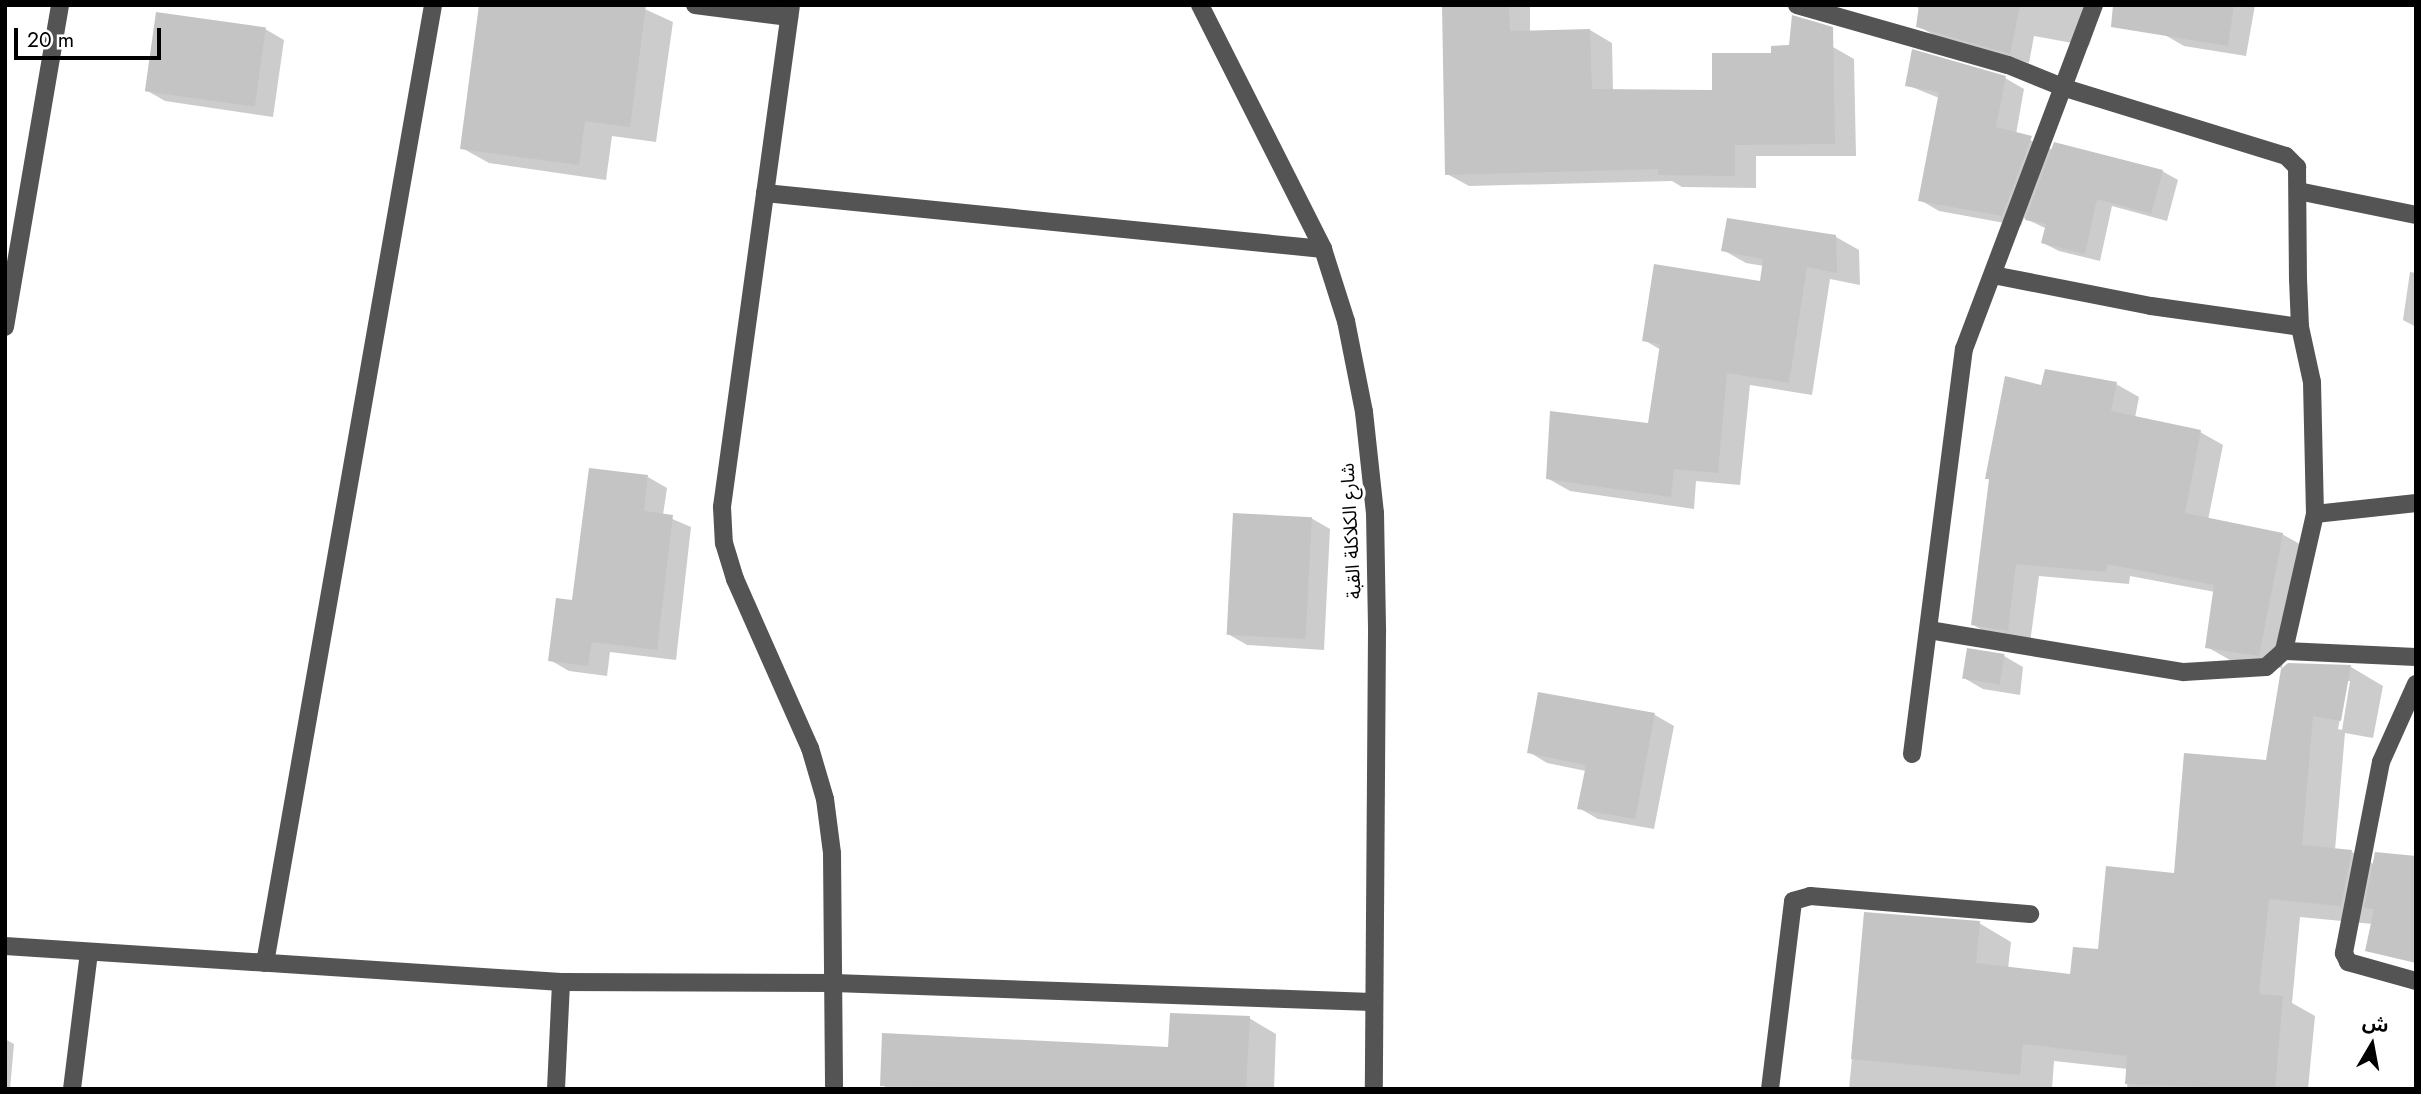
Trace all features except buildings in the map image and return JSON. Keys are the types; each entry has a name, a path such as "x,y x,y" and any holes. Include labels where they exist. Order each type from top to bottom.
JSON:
{"street":[{"path":"5,327 60,5"},
{"path":"265,963 433,5"},
{"path":"695,5 790,11 722,508 724,542 735,579 810,748 825,800 832,853 834,1089"},
{"name":"شارع الكلاكلة القبة","path":"1200,5 1323,249 1356,366 1375,513 1372,1002 1374,1089"},
{"path":"1797,5 2008,65 2065,88 2286,156 2297,167 2300,327 2312,382 2315,514 2284,651 2266,667 2184,672 1929,630"},
{"path":"1912,754 1964,349 2065,88 2094,5"},
{"path":"2298,191 2416,215"},
{"path":"765,193 1323,249"},
{"path":"1993,275 2151,306 2300,327"},
{"path":"2315,514 2416,503"},
{"path":"2284,651 2416,657"},
{"path":"2416,684 2381,762 2344,953 2348,962 2416,981"},
{"path":"1770,1089 1794,901 1810,896 2030,914"},
{"path":"5,946 561,982 834,984 1372,1002"},
{"path":"72,1089 89,952"},
{"path":"556,1089 561,982"}]}
